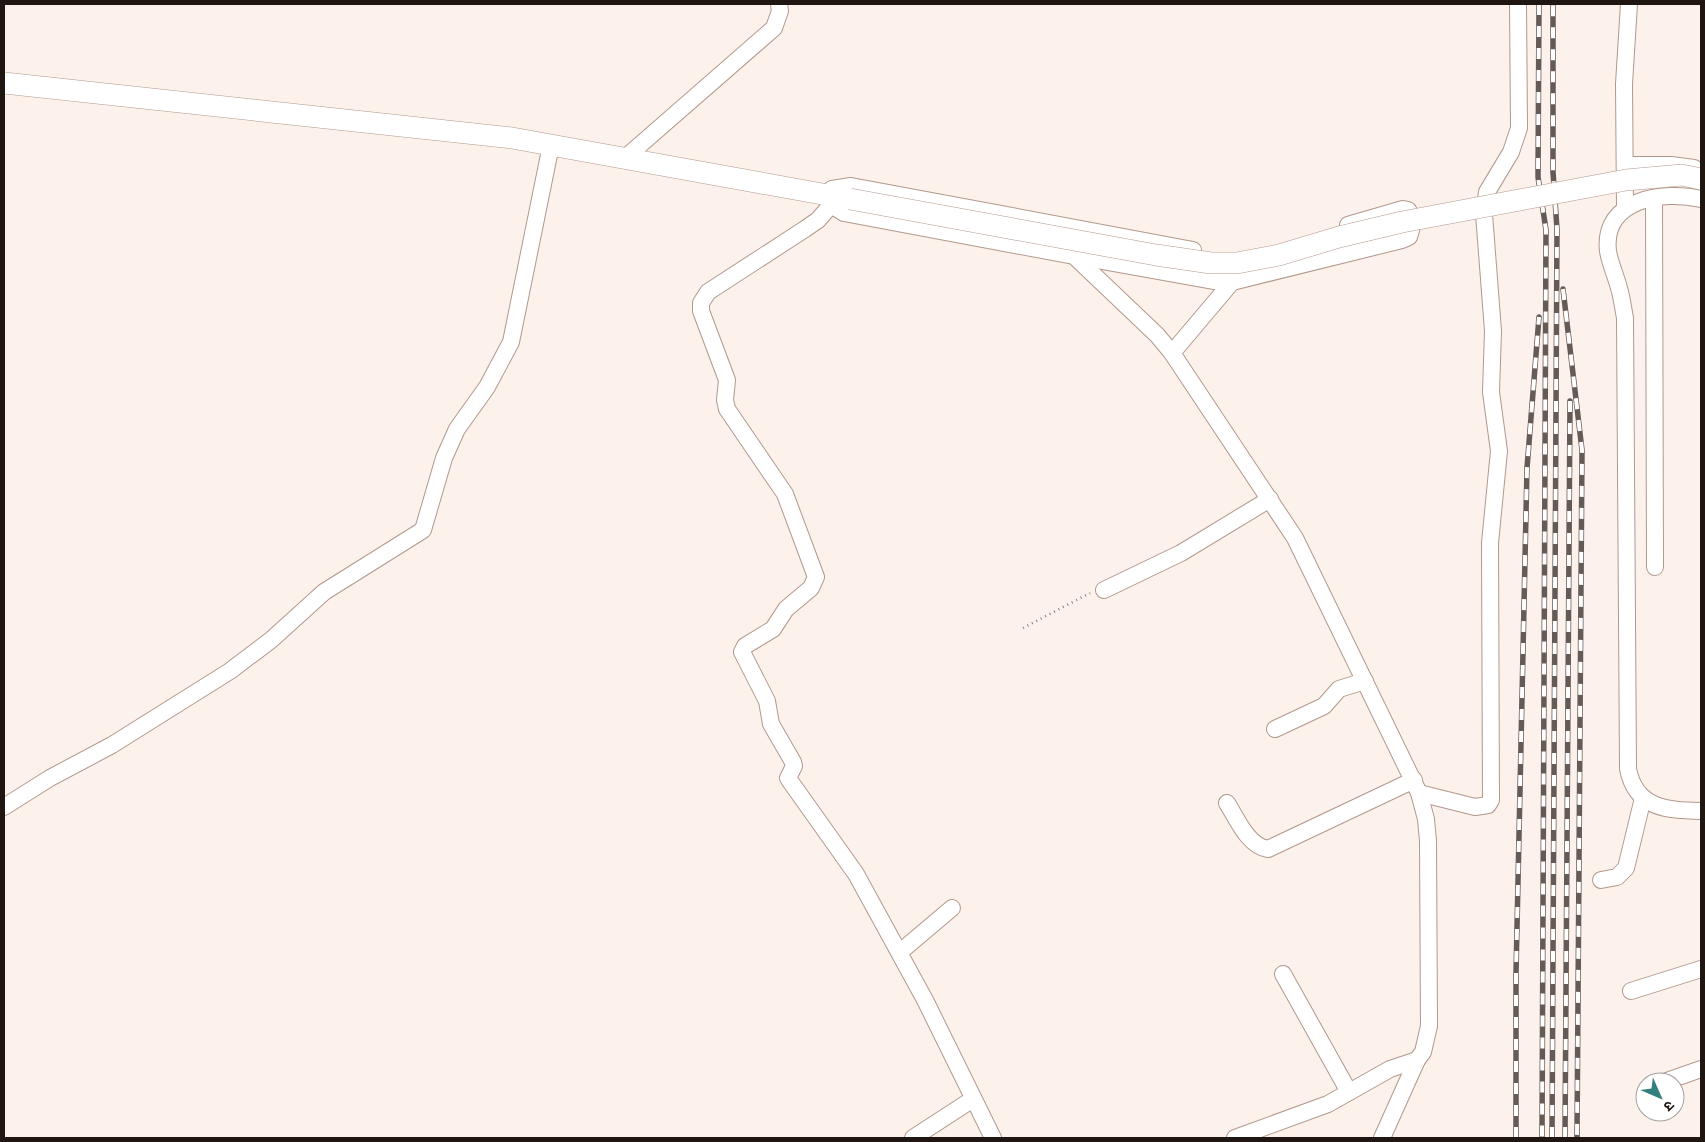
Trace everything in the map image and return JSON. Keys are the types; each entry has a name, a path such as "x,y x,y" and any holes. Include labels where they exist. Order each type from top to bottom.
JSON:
{"main road":[{"path":"4,83 512,138 836,199 1211,263 1237,263 1279,256 1339,237 1402,222 1626,180 1682,175 1701,179"}],"street":[{"path":"625,158 774,28 780,11 779,4"},
{"path":"1228,803 1251,840 1257,846 1268,849 1417,786 1475,807 1488,805 1491,800 1490,537 1499,451 1491,392 1493,331 1484,214 1487,192 1511,152 1519,128 1518,4"},
{"path":"1625,208 1624,84 1629,4"},
{"path":"4,807 50,778 112,745 230,671 272,640 324,592 423,530 444,458 457,429 488,387 511,342 551,145"},
{"path":"1625,165 1671,165 1701,170"},
{"path":"851,186 1219,254 1270,249 1403,209 1408,210 1412,214 1412,230 1409,237 1402,240 1232,282 1219,282 844,213 836,199 832,190 851,186"},
{"path":"1701,199 1677,196 1654,198 1636,202 1625,208 1610,229 1608,250 1625,318 1628,769 1634,788 1643,798 1658,807 1672,810 1701,811"},
{"path":"1654,198 1654,567"},
{"path":"836,199 811,225 708,292 701,303 701,311 727,380 725,405 785,494 816,577 811,588 786,609 773,629 743,649 743,656 767,702 771,724 794,766 788,778 790,782 848,862 900,952 993,1138"},
{"path":"1074,256 1157,334 1172,353 1270,499 1303,552 1417,786 1426,819 1428,841 1429,1026 1423,1052 1417,1060 1382,1138"},
{"path":"1172,353 1232,282"},
{"path":"1104,590 1181,553 1270,499"},
{"path":"1275,729 1324,706 1340,689 1366,681"},
{"path":"1601,880 1617,877 1626,868 1643,798"},
{"path":"900,952 952,908"},
{"path":"1632,991 1701,969"},
{"path":"1283,974 1349,1092"},
{"path":"1235,1138 1328,1104 1390,1070 1417,1060"},
{"path":"1685,1075 1701,1069"},
{"path":"913,1138 974,1099"}],"path":[{"path":"1023,628 1079,598 1104,590"}],"railway":[{"path":"1539,4 1538,177 1546,230 1542,1138"},
{"path":"1552,1138 1557,229 1553,172 1553,4"},
{"path":"1563,289 1582,450 1577,1138"},
{"path":"1516,1138 1516,973 1527,468 1539,317"},
{"path":"1565,1138 1570,401"}]}
